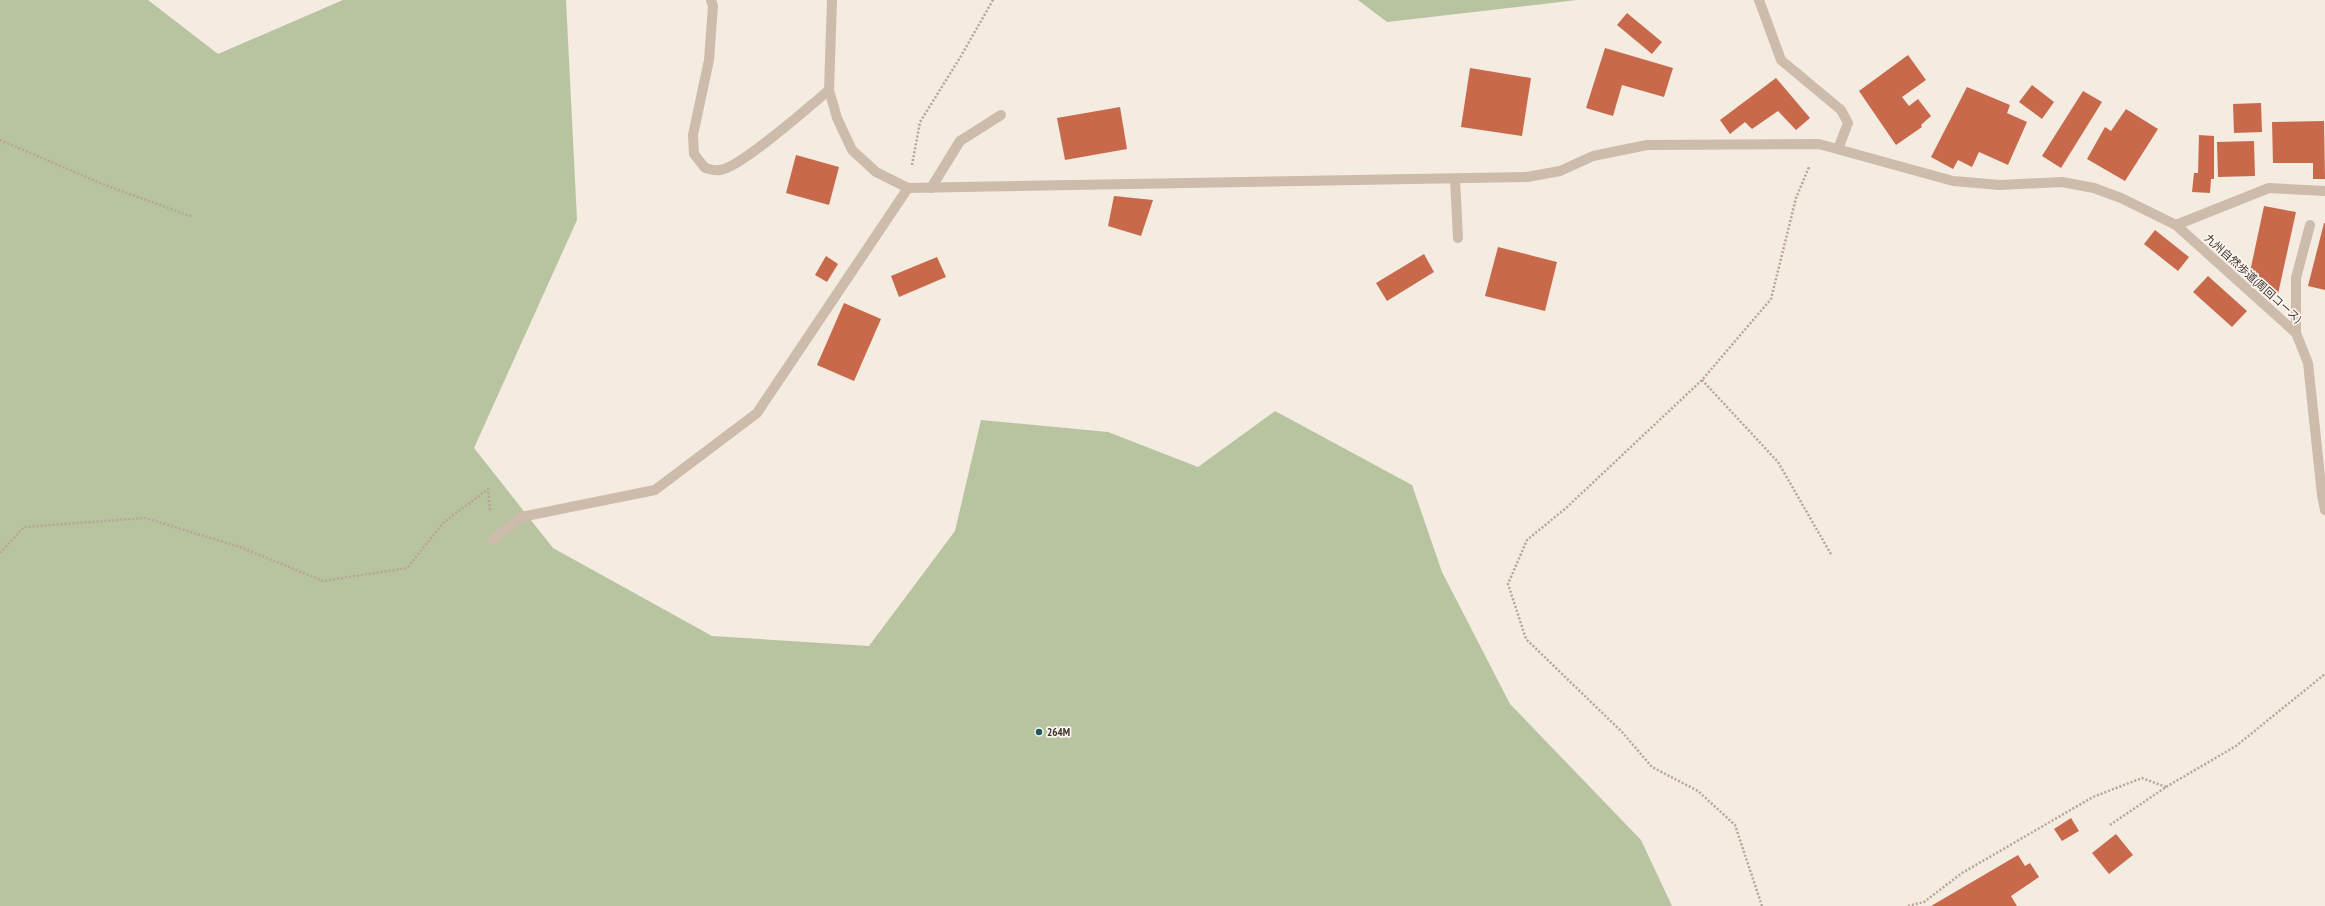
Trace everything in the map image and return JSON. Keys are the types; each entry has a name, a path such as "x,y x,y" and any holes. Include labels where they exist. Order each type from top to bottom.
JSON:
{"street":[{"path":"711,0 713,6 709,60 693,135 694,154 705,168 720,170 733,164 768,140 829,90"},
{"path":"493,540 521,517 655,490 757,413 908,188 876,172 852,150 836,118 829,90 832,0"},
{"path":"1759,0 1781,60 1840,110 1848,123 1838,149"},
{"path":"931,188 960,141 1001,115"},
{"name":"九州自然歩道(周回コース)","path":"908,188 1527,177 1560,171 1593,156 1647,145 1819,144 1953,181 2000,185 2062,182 2094,188 2121,198 2176,225 2296,333 2308,363 2322,495 2325,510"},
{"path":"1454,179 1458,238"},
{"path":"2176,225 2268,188 2325,191"},
{"path":"2296,333 2296,278 2310,226"}],"path":[{"path":"908,188 920,122 961,56 993,0"},
{"path":"0,140 105,185 193,217"},
{"path":"1762,906 1735,825 1698,791 1652,767 1622,732 1526,639 1508,584 1527,540 1566,508 1702,380 1771,299 1796,198 1819,144"},
{"path":"1702,380 1778,462 1832,556"},
{"path":"0,553 24,527 145,518 240,547 323,581 407,568 444,523 488,489 493,540"},
{"path":"2110,825 2166,787 2236,746 2325,674"},
{"path":"1908,906 1924,902 1962,873 2092,797 2142,778 2166,787"}],"green space":[{"path":"0,0 148,0 218,54 343,0 566,0 577,220 474,448 553,548 712,636 869,646 955,531 981,420 1108,432 1198,467 1275,411 1412,485 1442,572 1510,704 1641,840 1672,906 0,906"},
{"path":"1358,0 1577,0 1387,22"}],"building":[{"path":"1627,13 1662,42 1652,54 1617,25"},
{"path":"1605,48 1673,68 1664,97 1622,85 1613,116 1586,108"},
{"path":"1908,55 1926,80 1902,97 1909,106 1918,99 1931,116 1921,125 1922,127 1896,145 1859,91"},
{"path":"1470,68 1531,78 1522,136 1461,127"},
{"path":"1776,78 1810,118 1796,130 1778,111 1752,129 1745,122 1730,134 1720,120"},
{"path":"2032,85 2054,102 2042,119 2019,102"},
{"path":"1967,87 2010,105 2007,113 2027,122 2008,165 1979,152 1972,167 1958,160 1953,169 1931,157"},
{"path":"2083,91 2102,102 2061,168 2042,156"},
{"path":"2261,103 2262,132 2234,133 2233,104"},
{"path":"1120,107 1127,149 1065,160 1057,118"},
{"path":"2126,109 2158,129 2125,181 2087,159 2105,127 2111,131"},
{"path":"2324,121 2325,179 2313,179 2313,163 2273,163 2272,122"},
{"path":"2199,135 2214,136 2214,179 2211,179 2210,193 2192,192 2194,173 2198,173"},
{"path":"2254,141 2255,176 2218,177 2217,142"},
{"path":"796,155 839,167 829,205 786,193"},
{"path":"1114,196 1153,200 1141,236 1108,226"},
{"path":"2264,206 2296,212 2278,294 2262,291 2250,272"},
{"path":"2325,223 2325,290 2308,286"},
{"path":"2155,230 2189,257 2178,271 2144,244"},
{"path":"1498,247 1557,262 1545,311 1485,296"},
{"path":"1424,254 1434,272 1387,301 1376,283"},
{"path":"826,256 838,264 827,282 815,275"},
{"path":"937,257 946,277 899,297 891,276"},
{"path":"2208,276 2247,311 2232,327 2193,292"},
{"path":"844,303 881,319 854,381 817,365"},
{"path":"2071,818 2079,831 2062,841 2054,829"},
{"path":"2116,834 2133,855 2109,874 2092,853"},
{"path":"2018,855 2025,866 2030,863 2039,877 2011,896 2017,906 1931,906"}],"place":[{"name":"264M","path":"1039,732"}]}
